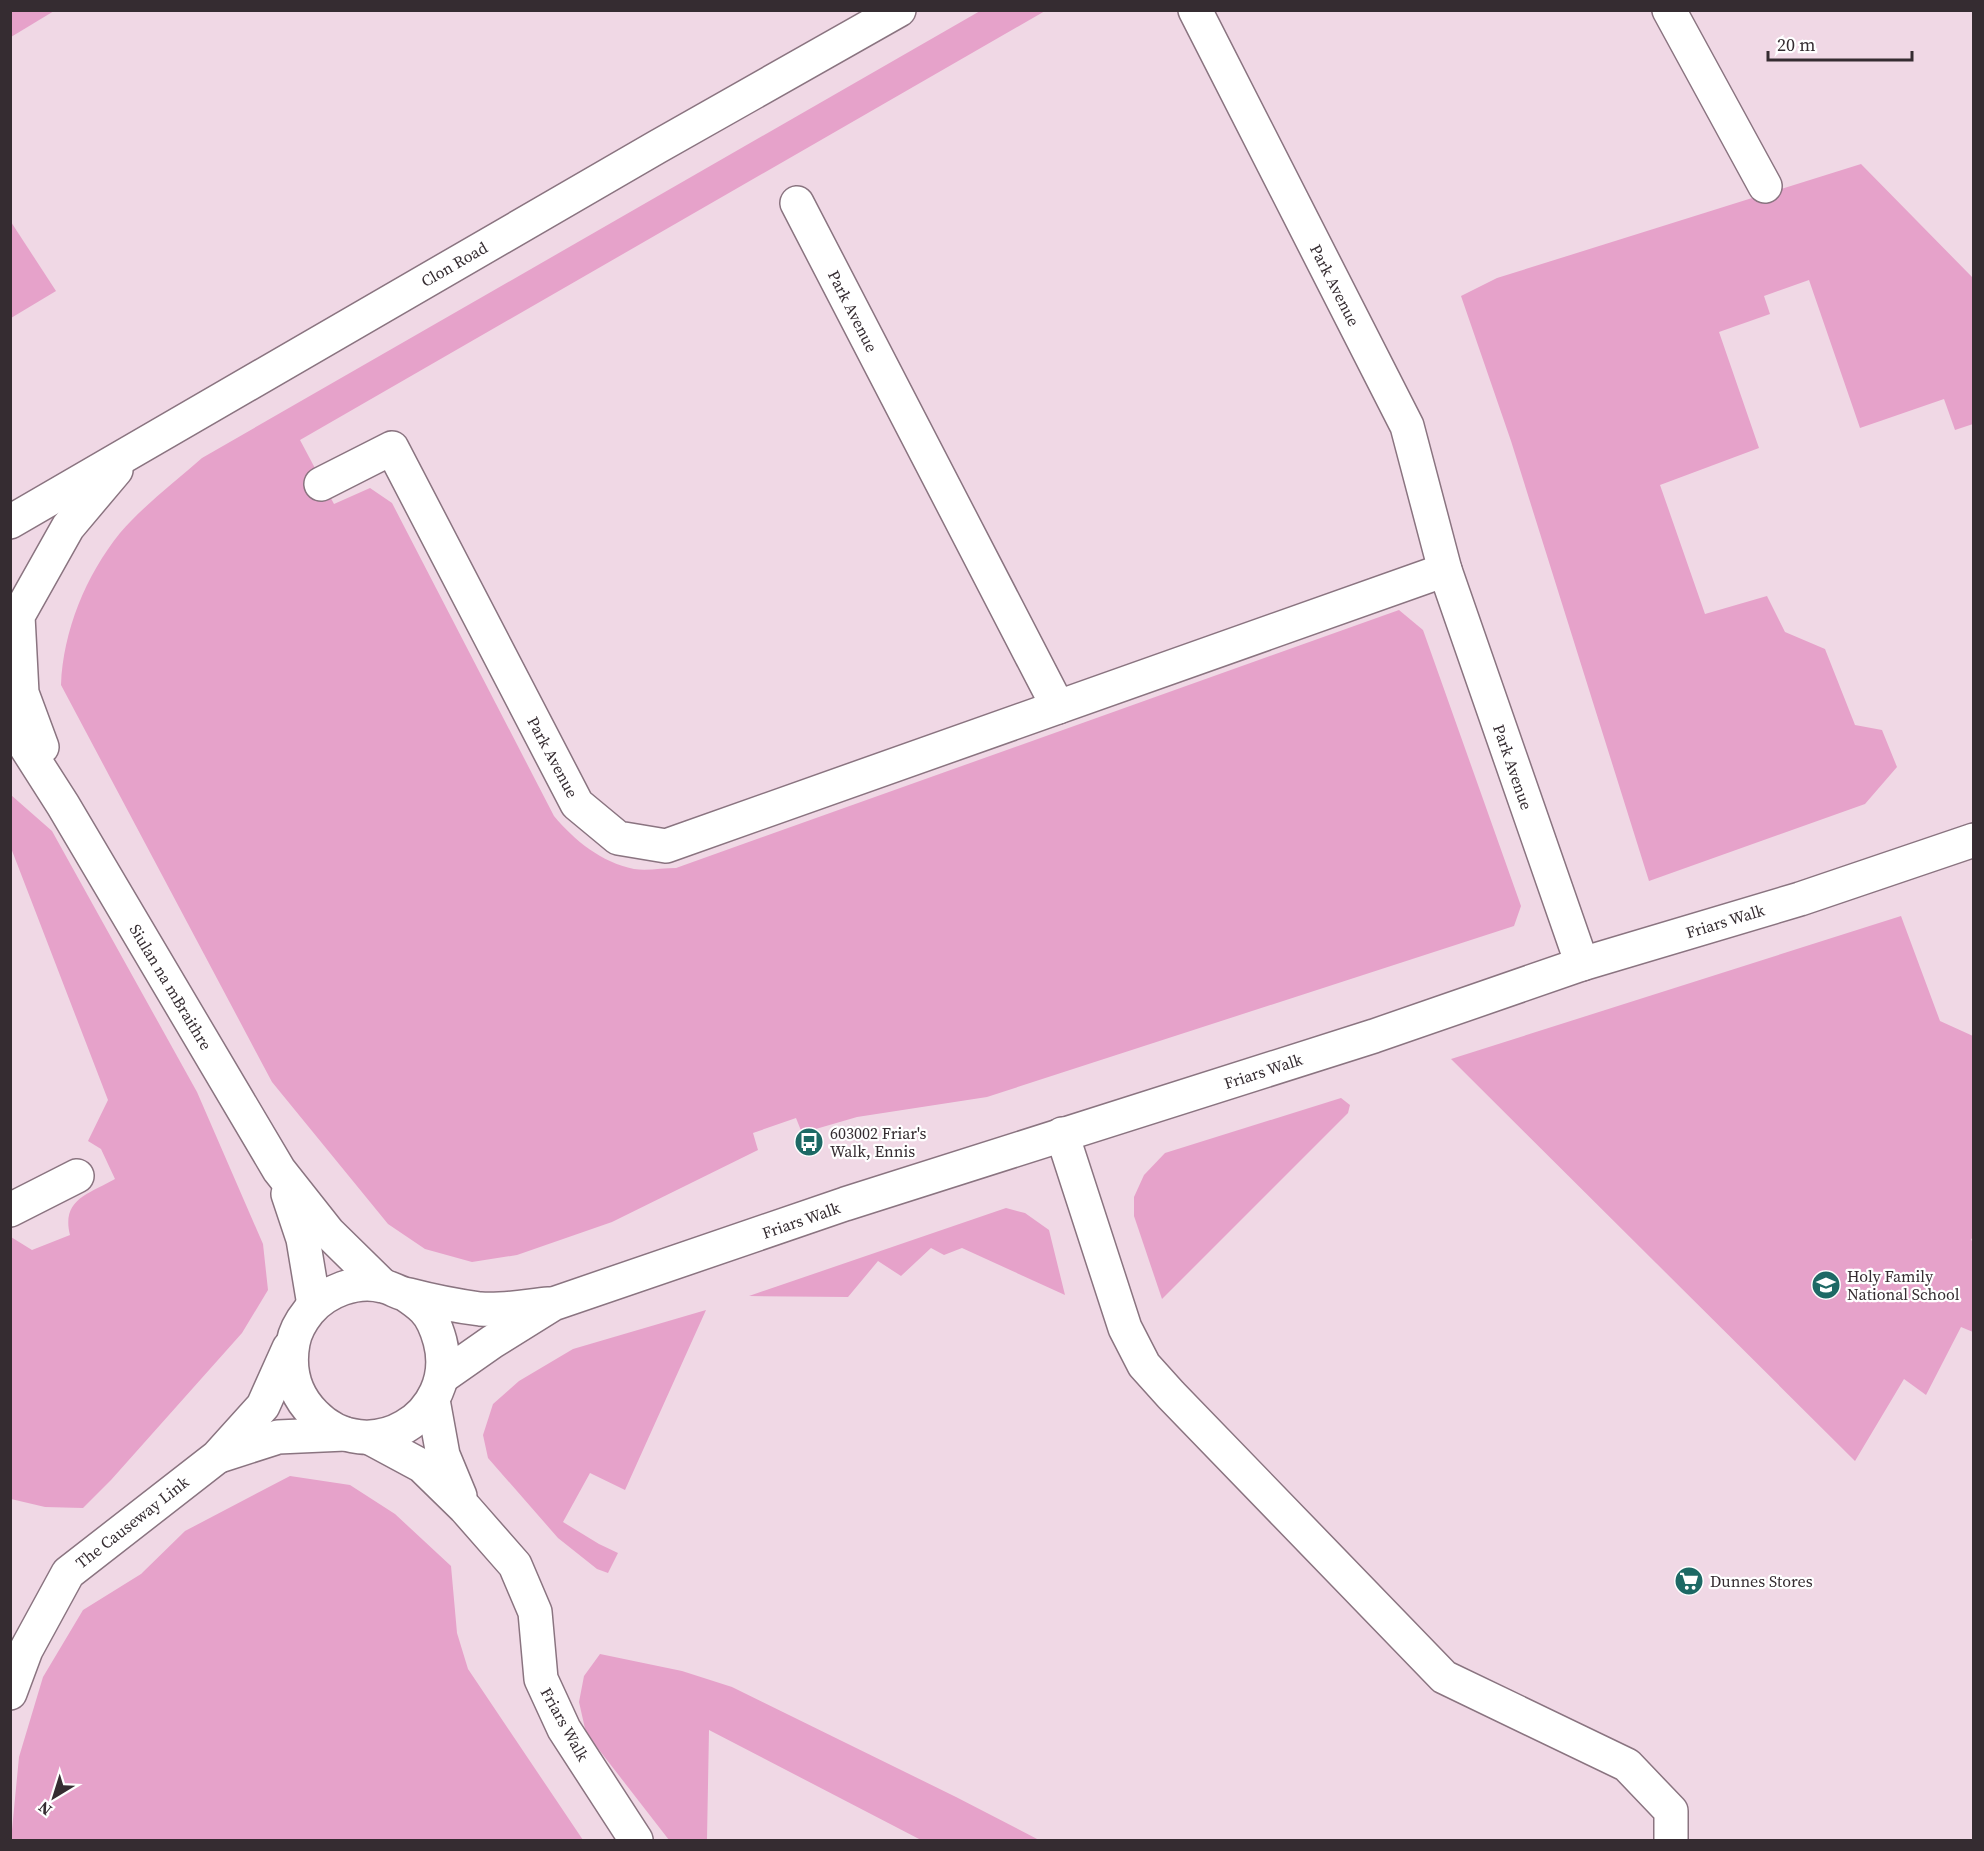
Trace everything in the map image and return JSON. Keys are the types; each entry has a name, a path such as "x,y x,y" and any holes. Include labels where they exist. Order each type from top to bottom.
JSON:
{"street":[{"name":"Clon Road","path":"10,522 657,147 899,10"},
{"name":"Park Avenue","path":"1195,10 1407,426 1445,570 1582,964"},
{"path":"1669,10 1765,186"},
{"name":"Park Avenue","path":"797,203 1058,707"},
{"name":"Park Avenue","path":"321,484 392,448 577,804 618,838 666,846 1445,570"},
{"name":"Siulan na mBraithre","path":"63,805 22,693 18,616 68,527 130,452"},
{"name":"Siulan na mBraithre","path":"10,722 63,805 279,1170 328,1232 394,1290"},
{"name":"Siulan na mBraithre","path":"10,750 63,805"},
{"name":"Friars Walk","path":"465,1508 443,1455 438,1389 492,1342 554,1304 834,1208 1374,1036 1582,964 1800,899 1974,840"},
{"path":"1062,1134 1125,1329 1144,1365 1248,1476 1444,1677 1627,1765 1671,1811 1671,1840"},
{"name":"Siulan na mBraithre","path":"279,1170 303,1239 314,1305"},
{"path":"10,1210 77,1176"},
{"path":"364,1284 394,1290 424,1310 437,1330 443,1353 438,1389 417,1420 395,1433 358,1436 323,1424 306,1406 294,1385 290,1361 294,1336 302,1320 314,1305 329,1294 345,1287 364,1284"},
{"name":"Friars Walk","path":"394,1290 482,1309 554,1304"},
{"name":"The Causeway Link","path":"10,1693 26,1650 68,1573 217,1456 263,1406 294,1336"},
{"name":"Friars Walk","path":"358,1436 422,1466 465,1508 515,1565 535,1612 541,1679 564,1729 636,1840"},
{"name":"The Causeway Link","path":"217,1456 278,1437 358,1436"}],"shaded area":[{"path":"11,10 54,10 54,11 11,37"},
{"path":"980,11 1045,11 300,440 334,504 370,488 392,503 554,816 580,842 600,856 622,866 639,870 676,868 1399,610 1423,630 1521,906 1514,926 987,1097 857,1117 802,1133 796,1118 753,1133 758,1150 612,1222 517,1255 472,1262 425,1249 388,1224 272,1082 61,685 66,644 78,605 97,567 120,533 149,503 202,458"},
{"path":"1861,164 1973,278 1973,424 1955,430 1944,399 1860,428 1809,280 1764,296 1770,314 1719,332 1759,448 1660,485 1705,614 1767,596 1785,632 1825,649 1855,725 1882,730 1897,767 1865,804 1649,881 1511,441 1461,296 1497,278"},
{"path":"11,222 56,291 10,318"},
{"path":"11,795 52,831 197,1092 263,1244 268,1290 242,1333 111,1480 83,1508 45,1507 11,1499 11,1237 32,1250 70,1235 68,1223 73,1205 87,1194 115,1179 101,1149 88,1141 108,1100 11,848"},
{"name":"Holy Family National School","path":"1901,916 1940,1021 1973,1036 1974,1234 1971,1240 1974,1242 1973,1332 1961,1327 1926,1395 1904,1379 1855,1461 1451,1059"},
{"path":"1341,1098 1350,1105 1348,1113 1162,1299 1134,1216 1134,1197 1144,1175 1165,1153"},
{"path":"1006,1208 1025,1213 1049,1230 1065,1295 962,1248 944,1255 931,1248 901,1276 878,1261 848,1297 749,1296"},
{"path":"706,1310 625,1490 590,1473 563,1522 618,1553 608,1573 597,1569 558,1538 488,1458 483,1435 493,1404 519,1381 573,1349"},
{"path":"290,1476 350,1485 395,1514 451,1566 457,1633 468,1669 583,1840 11,1840 19,1757 43,1677 83,1610 141,1574 185,1531"},
{"path":"600,1654 682,1671 732,1687 1039,1840 921,1840 709,1730 707,1839 669,1840 586,1733 579,1702 584,1676"}],"place":[{"name":"603002 Friar's Walk, Ennis","path":"809,1142"},
{"name":"Holy Family National School","path":"1826,1285"},
{"name":"Dunnes Stores","path":"1689,1581"}]}
